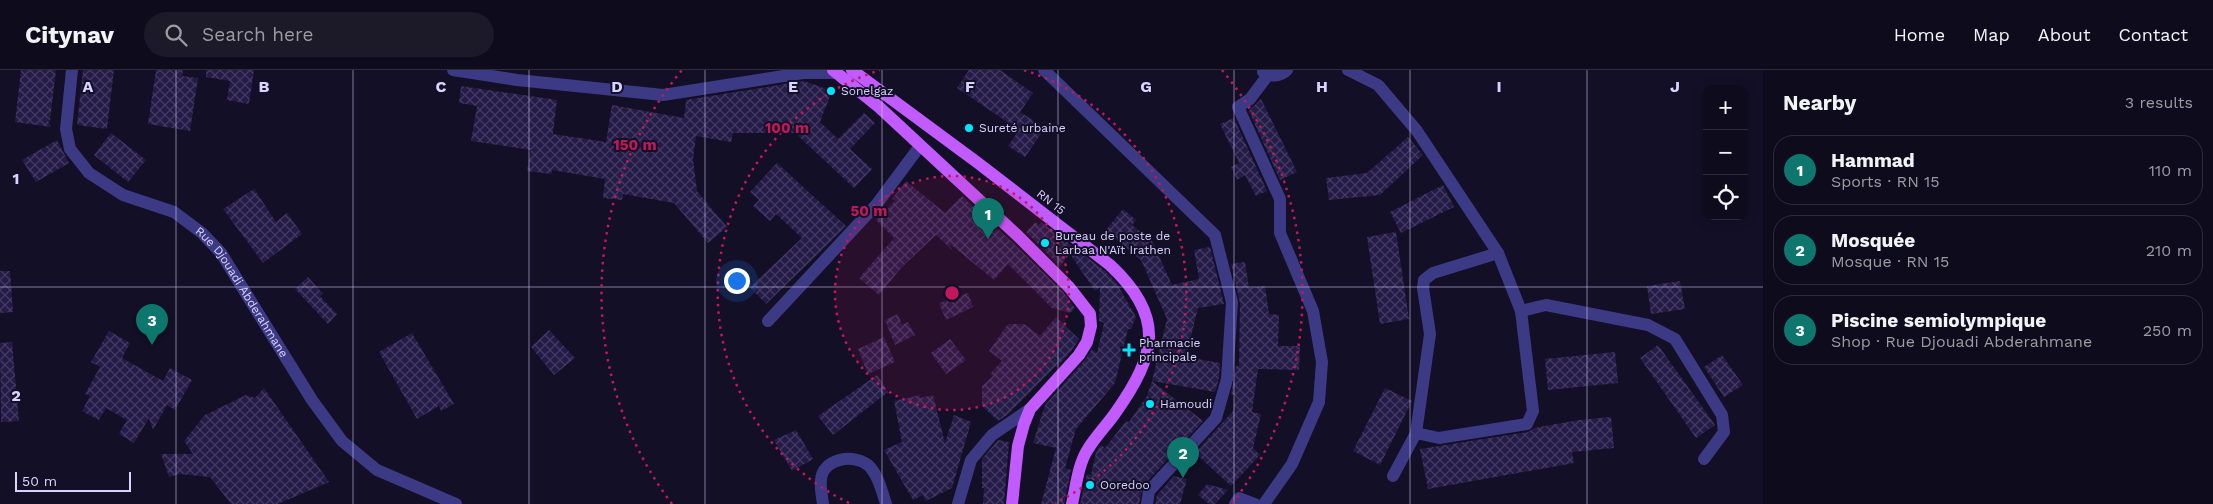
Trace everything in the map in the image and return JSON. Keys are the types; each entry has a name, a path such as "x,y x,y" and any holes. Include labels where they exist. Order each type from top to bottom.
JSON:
{"main road":[{"name":"RN 15","path":"852,70 978,163 1110,265 1126,280 1149,318 1150,331 1143,368 1115,413 1087,450 1072,504"},
{"path":"835,71 879,107 1063,281 1083,303 1090,314 1091,326 1088,342 1079,355 1030,409 1018,446 1012,504"}],"street":[{"name":"Rue Djouadi Abderahmane","path":"72,70 66,128 70,149 88,173 122,195 174,212 202,233 221,253 312,400 342,441 377,470 456,504"},
{"path":"453,70 518,80 663,95 803,73 835,71"},
{"path":"1044,70 1215,235 1232,302 1227,379 1216,418 1149,491 1147,504"},
{"path":"1264,504 1292,464 1319,402 1322,362 1313,311 1280,233 1280,199 1238,107 1250,99 1265,73 1280,75 1287,70"},
{"path":"1348,70 1378,85 1417,131 1498,253 1521,311 1533,411 1527,424 1439,438 1416,433"},
{"path":"768,321 876,205 920,146"},
{"path":"1393,476 1416,433 1430,334 1423,288 1424,280 1433,273 1498,253"},
{"path":"1521,311 1546,305 1648,325 1675,339 1722,415 1724,432 1704,459"},
{"path":"958,504 971,460 992,435 1030,409"},
{"path":"823,504 820,479 828,467 841,459 857,460 868,465 874,474 886,504"},
{"path":"1235,504 1238,498 1255,504"}],"building":[{"path":"21,70 56,70 50,121 47,118 51,127 15,122"},
{"path":"83,70 114,70 107,129 77,125"},
{"path":"156,70 183,70 182,76 198,78 190,131 148,124"},
{"path":"206,70 254,70 249,104 227,100 230,81 206,77"},
{"path":"969,70 1000,70 1033,93 1020,112 1045,128 1025,157 1008,146 1019,130 957,88"},
{"path":"804,81 832,91 820,122 838,139 864,113 875,123 850,149 872,169 854,188 795,133 733,133 731,142 696,136 693,159 697,191 727,227 708,243 674,203 623,194 622,200 603,198 605,179 552,170 551,174 527,171 531,150 471,141 477,106 459,103 461,86 557,100 553,134 606,142 612,105 684,118 686,100"},
{"path":"1261,99 1297,172 1280,180 1249,111"},
{"path":"1234,118 1267,191 1256,196 1245,175 1237,180 1231,167 1239,163 1220,124"},
{"path":"111,133 146,160 128,182 94,155"},
{"path":"1408,137 1423,155 1380,195 1329,200 1326,178 1367,173"},
{"path":"57,140 69,163 36,182 22,160"},
{"path":"777,163 846,226 766,304 750,287 802,238 776,214 770,221 753,206 759,200 750,192"},
{"path":"906,181 945,213 962,196 1063,292 1075,308 1070,313 1052,308 1008,264 994,280 949,243 952,250 936,235 901,268 879,295 859,278 894,238 876,220 895,201 892,199"},
{"path":"1443,185 1454,207 1401,233 1390,212"},
{"path":"254,189 276,222 287,213 302,234 263,263 223,209"},
{"path":"1123,209 1136,220 1132,225 1152,241 1172,285 1199,279 1194,250 1210,247 1224,304 1198,308 1186,357 1220,363 1219,378 1215,392 1152,381 1167,319 1141,260 1105,231"},
{"path":"1035,222 1039,225 1041,222 1105,271 1117,284 1136,317 1131,329 1128,329 1115,383 1076,429 1065,468 1071,470 1064,504 1041,504 1056,448 1033,443 1045,405 1085,360 1092,349 1097,353 1104,323 1099,321 1100,287 1095,291 1070,254 1060,266 1026,232"},
{"path":"1396,232 1409,319 1380,324 1367,237"},
{"path":"1245,262 1249,288 1265,286 1269,314 1279,315 1278,346 1300,346 1299,370 1258,369 1252,412 1261,414 1253,448 1260,455 1231,486 1195,453 1233,411 1235,395 1231,395 1236,366 1239,366 1240,303 1231,264"},
{"path":"0,271 10,271 13,312 0,313"},
{"path":"308,277 323,294 320,296 337,314 328,324 295,289"},
{"path":"1680,281 1685,309 1651,314 1647,286"},
{"path":"968,293 973,307 946,320 939,303"},
{"path":"898,314 902,325 908,322 915,335 895,345 885,320"},
{"path":"1056,317 1079,339 1056,368 1057,365 1007,415 998,421 982,406 982,386 993,376 990,374 1002,361 989,351 1008,324 1024,324 1040,336"},
{"path":"549,330 575,358 554,375 531,347"},
{"path":"109,331 130,343 122,358 163,381 170,368 192,380 175,410 167,405 153,430 149,418 134,443 119,434 127,420 106,408 99,420 82,411 90,396 85,394 100,367 91,362"},
{"path":"412,333 454,404 441,411 439,406 417,419 379,352"},
{"path":"884,337 895,362 868,374 858,349"},
{"path":"950,339 966,360 946,374 931,353"},
{"path":"12,342 19,421 1,422 0,343"},
{"path":"1658,345 1715,425 1696,438 1640,358"},
{"path":"1615,352 1618,383 1548,390 1545,359"},
{"path":"1722,355 1743,385 1724,397 1704,367"},
{"path":"877,375 888,392 833,435 818,416"},
{"path":"1152,381 1203,421 1143,486 1139,504 1080,504 1087,474 1091,475 1096,452 1101,445 1105,448 1126,421 1129,422 1147,396"},
{"path":"264,388 329,482 278,504 231,504 210,477 180,474 169,477 161,454 193,454 184,441 205,415 246,395 255,398"},
{"path":"1385,388 1412,401 1380,465 1353,451"},
{"path":"920,395 920,398 933,395 945,443 954,415 971,422 952,488 926,501 923,495 913,500 884,450 902,442 894,401"},
{"path":"1611,417 1614,448 1572,452 1574,463 1428,489 1420,449 1528,432 1534,428 1579,420"},
{"path":"796,430 813,459 792,471 774,440"},
{"path":"998,440 1009,442 1004,504 983,504 982,459"},
{"path":"1174,476 1187,479 1180,504 1155,504 1157,495"},
{"path":"1207,484 1228,490 1215,504 1209,504 1198,495"}],"place":[{"name":"Sonelgaz","path":"831,91"},
{"name":"Sureté urbaine","path":"969,128"},
{"name":"Hammad","path":"988,239"},
{"name":"Bureau de poste de Larbaa N'Aït Irathen","path":"1045,243"},
{"name":"Piscine semiolympique","path":"152,345"},
{"name":"Pharmacie principale","path":"1129,350"},
{"name":"Hamoudi","path":"1150,404"},
{"name":"Mosquée","path":"1183,478"},
{"name":"Ooredoo","path":"1090,485"}]}
